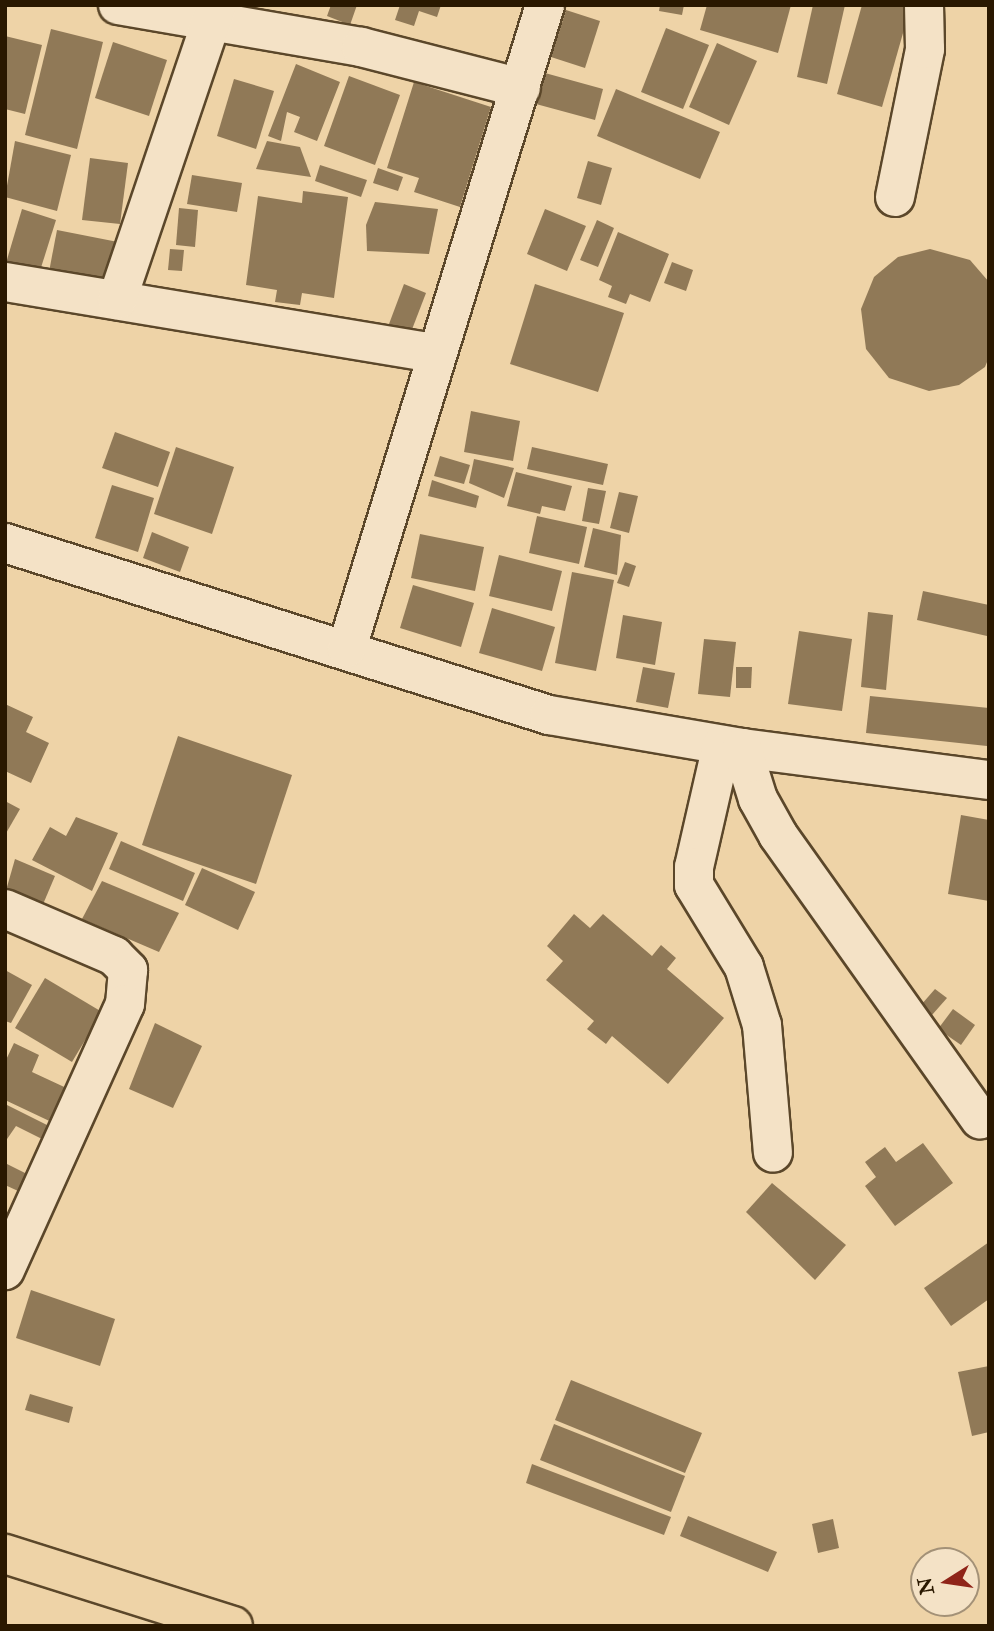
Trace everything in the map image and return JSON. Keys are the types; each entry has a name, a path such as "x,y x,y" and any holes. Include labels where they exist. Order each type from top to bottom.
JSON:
{"highway":[{"path":"5,1554 233,1626"}],"street":[{"path":"118,5 213,14 361,47 522,88"},
{"path":"347,648 436,354 522,88 545,5"},
{"path":"895,197 925,49 924,5"},
{"path":"117,300 213,14"},
{"path":"5,282 436,354"},
{"path":"5,543 347,648 549,715 732,746 989,780"},
{"path":"732,746 778,835 980,1119"},
{"path":"732,746 694,867 694,885 744,967 762,1026 773,1153"},
{"path":"5,909 114,956 128,970 125,1004 5,1270"}],"building":[{"path":"331,5 357,5 350,25 327,16"},
{"path":"400,5 441,5 437,17 419,11 414,26 395,20"},
{"path":"660,5 684,5 682,15 659,11"},
{"path":"707,5 791,5 778,53 700,30"},
{"path":"813,5 845,5 827,84 797,77"},
{"path":"862,5 911,5 882,107 837,94"},
{"path":"566,10 600,21 585,68 551,57"},
{"path":"666,28 709,45 683,109 641,92"},
{"path":"51,29 103,42 77,149 25,135"},
{"path":"5,36 42,45 25,114 5,109"},
{"path":"113,42 167,60 149,116 95,98"},
{"path":"717,43 757,61 729,125 689,107"},
{"path":"296,64 340,82 317,141 294,132 300,117 287,112 281,141 268,136"},
{"path":"545,73 603,89 595,120 536,104"},
{"path":"349,76 400,95 375,165 324,146"},
{"path":"234,79 274,91 256,149 217,136"},
{"path":"414,82 491,107 460,207 414,192 419,178 387,168"},
{"path":"616,89 720,132 700,179 597,136"},
{"path":"15,141 71,155 57,211 5,197"},
{"path":"267,141 300,147 311,177 256,169"},
{"path":"90,158 128,163 120,224 82,220"},
{"path":"588,161 612,168 601,205 577,198"},
{"path":"320,165 367,180 361,197 315,181"},
{"path":"378,168 403,177 398,191 373,183"},
{"path":"192,175 242,183 237,212 187,204"},
{"path":"303,191 348,197 334,298 302,293 300,305 275,302 277,290 246,285 258,196 302,203"},
{"path":"375,202 438,209 429,254 367,251 366,225"},
{"path":"179,208 198,210 195,247 176,245"},
{"path":"22,209 56,220 39,274 6,263"},
{"path":"545,209 586,226 567,271 527,254"},
{"path":"597,220 614,228 598,267 580,260"},
{"path":"57,230 123,243 114,290 48,277"},
{"path":"618,232 669,254 650,302 630,294 626,304 608,297 612,286 599,280"},
{"path":"170,249 184,250 182,271 168,270"},
{"path":"930,249 970,260 989,282 989,357 985,367 959,385 929,391 889,378 866,349 861,309 874,277 898,257"},
{"path":"672,262 693,270 686,291 664,283"},
{"path":"404,284 426,293 411,332 389,324"},
{"path":"535,284 624,313 598,392 510,364"},
{"path":"471,411 520,421 513,461 464,452"},
{"path":"115,432 170,452 158,487 102,468"},
{"path":"176,447 234,467 212,534 154,514"},
{"path":"532,447 608,464 603,485 527,469"},
{"path":"440,456 470,465 464,484 434,476"},
{"path":"474,459 514,468 504,498 469,483"},
{"path":"516,472 572,486 565,511 542,506 540,514 507,506"},
{"path":"432,480 479,496 476,508 428,496"},
{"path":"112,485 154,498 138,552 95,538"},
{"path":"588,488 606,491 599,524 582,521"},
{"path":"619,492 638,496 629,533 610,528"},
{"path":"537,516 587,527 579,564 529,553"},
{"path":"593,528 621,535 617,575 584,567"},
{"path":"152,532 189,547 180,572 143,558"},
{"path":"420,534 484,547 475,591 411,578"},
{"path":"499,555 562,571 552,611 489,596"},
{"path":"625,562 636,566 629,587 617,583"},
{"path":"572,572 614,580 596,671 555,663"},
{"path":"413,585 474,603 461,647 400,628"},
{"path":"923,591 989,605 987,636 917,620"},
{"path":"492,608 555,627 542,671 479,653"},
{"path":"868,612 893,615 886,690 861,687"},
{"path":"623,615 662,622 655,665 616,658"},
{"path":"799,631 852,639 842,711 788,704"},
{"path":"704,639 736,642 730,697 698,694"},
{"path":"643,667 675,673 668,708 636,702"},
{"path":"736,667 752,667 751,688 736,688"},
{"path":"870,696 989,708 987,746 866,733"},
{"path":"5,704 33,717 26,732 49,743 31,783 5,771"},
{"path":"178,736 292,775 256,884 142,845"},
{"path":"5,801 20,809 5,835"},
{"path":"961,815 989,820 989,901 948,894"},
{"path":"76,817 118,833 92,891 32,860 50,827 66,836"},
{"path":"121,841 195,873 183,901 109,869"},
{"path":"15,859 55,876 41,909 5,894"},
{"path":"202,868 255,892 238,930 185,905"},
{"path":"102,881 179,913 159,952 82,919"},
{"path":"574,914 590,928 603,914 652,956 661,945 676,958 667,969 724,1018 668,1084 612,1036 606,1044 587,1029 594,1021 546,980 563,961 547,946"},
{"path":"5,970 32,985 11,1023 5,1021"},
{"path":"45,978 102,1012 72,1062 15,1028"},
{"path":"935,989 947,998 932,1015 921,1005"},
{"path":"953,1009 975,1025 961,1045 938,1029"},
{"path":"155,1023 202,1046 173,1108 129,1089"},
{"path":"14,1043 39,1055 32,1072 75,1092 60,1126 5,1100 5,1062"},
{"path":"5,1104 61,1132 54,1145 16,1126 5,1142"},
{"path":"923,1143 953,1183 895,1226 865,1186 876,1177 865,1162 885,1147 896,1162"},
{"path":"5,1163 37,1179 29,1196 5,1185"},
{"path":"772,1183 846,1245 815,1280 746,1212"},
{"path":"989,1242 989,1299 951,1326 924,1288"},
{"path":"31,1290 115,1319 100,1366 16,1338"},
{"path":"989,1366 989,1432 972,1436 958,1372"},
{"path":"571,1380 702,1433 685,1473 555,1420"},
{"path":"30,1394 73,1407 69,1423 25,1410"},
{"path":"554,1424 685,1476 671,1512 540,1460"},
{"path":"532,1464 671,1517 664,1535 526,1483"},
{"path":"688,1516 777,1552 768,1572 680,1536"},
{"path":"833,1519 839,1548 818,1553 812,1524"}]}
